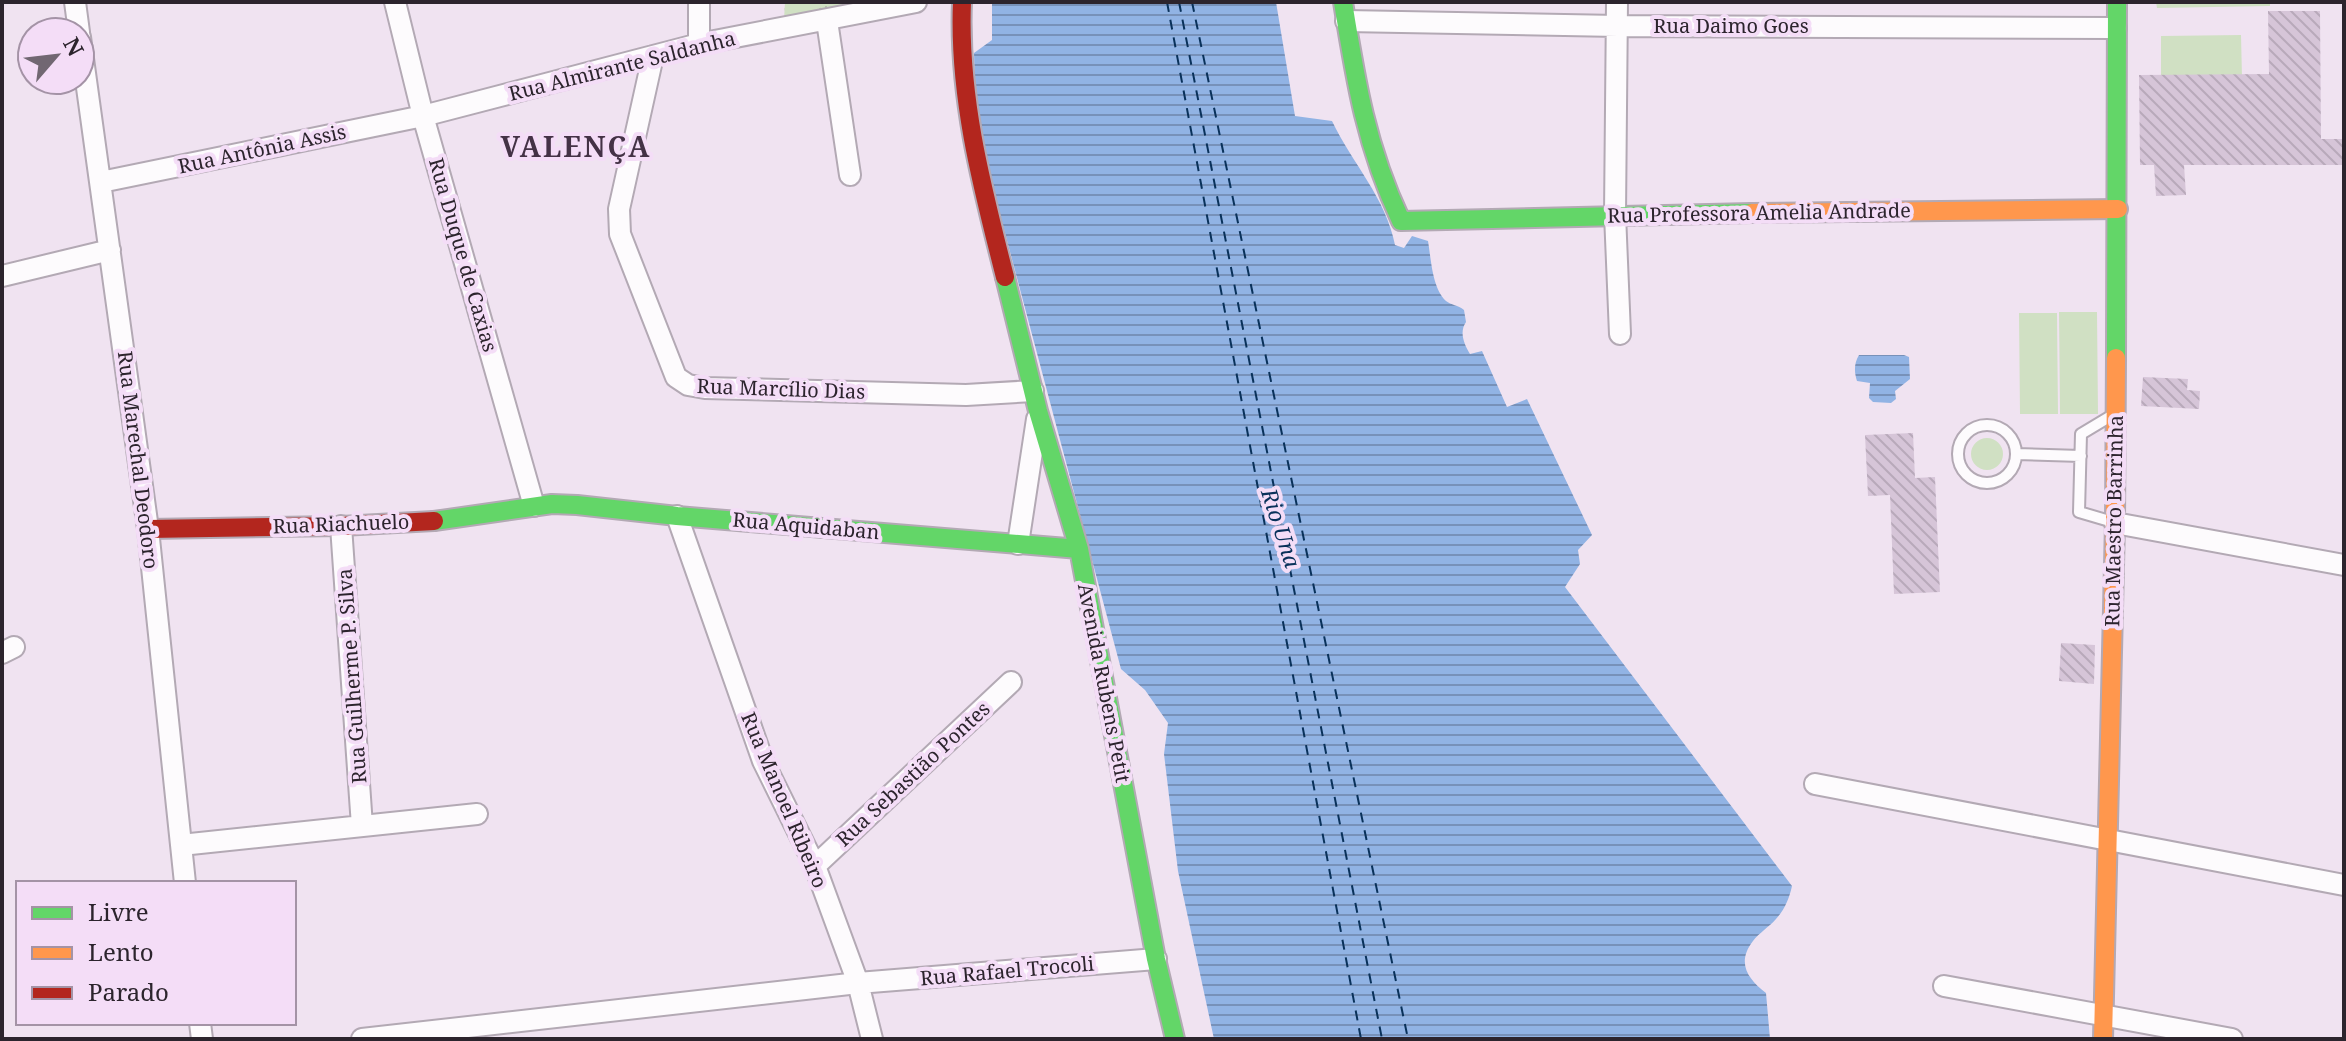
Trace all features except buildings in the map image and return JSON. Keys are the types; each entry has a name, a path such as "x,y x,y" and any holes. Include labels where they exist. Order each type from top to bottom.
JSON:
{"street":[{"name":"Rua Duque de Caxias","path":"395,2 423,116 534,506"},
{"path":"699,2 699,44"},
{"name":"Rua Almirante Saldanha","path":"423,116 699,44 916,2"},
{"name":"Avenida Rubens Petit","path":"962,2 960,46 982,187 1036,401 1079,549 1156,959 1175,1039"},
{"path":"1617,2 1615,214 1620,334"},
{"name":"Rua Maestro Barrinha","path":"2103,1039 2115,523 2117,2"},
{"name":"Rua Daimo Goes","path":"1344,11 1618,26 2116,28"},
{"name":"Rua Professora Amelia Andrade","path":"1344,11 1361,110 1372,152 1401,221 1615,214 2118,209"},
{"path":"827,21 850,175"},
{"name":"Rua Marcílio Dias","path":"653,56 619,209 620,234 676,377 688,385 705,388 966,395 1036,401"},
{"name":"Rua Marechal Deodoro","path":"89,96 148,529 185,881"},
{"name":"Rua Antônia Assis","path":"101,182 423,116"},
{"path":"2,276 110,250"},
{"name":"Avenida Rubens Petit","path":"1018,544 1036,401"},
{"name":"Rua Aquidaban","path":"534,506 577,505 1079,549"},
{"name":"Rua Riachuelo","path":"148,529 440,521 534,506"},
{"name":"Rua Manoel Ribeiro","path":"677,516 763,761 815,866 858,983 872,1039"},
{"path":"2115,523 2344,565"},
{"name":"Rua Guilherme P. Silva","path":"341,526 362,826"},
{"name":"Rua Sebastião Pontes","path":"815,866 1011,682"},
{"path":"1815,784 2344,885"},
{"path":"181,845 477,814"},
{"name":"Rua Rafael Trocoli","path":"362,1039 858,983 1156,959"},
{"path":"1944,986 2232,1039"}],"lane":[{"path":"2115,523 2079,512 2081,434 2116,412"},
{"path":"1983,425 1993,426 2009,436 2016,454 2010,472 2003,479 1985,484 1961,469 1958,450 1966,433 1983,425"},
{"path":"2016,454 2081,456"}],"green space":[{"path":"785,2 862,2 784,19"},
{"path":"2156,2 2270,2 2270,6 2157,8"},
{"path":"2241,35 2242,78 2161,79 2161,36"},
{"path":"2059,312 2097,312 2098,414 2060,414"},
{"path":"2019,313 2057,313 2058,414 2020,414"},
{"path":"1987,438 1998,443 2003,454 1998,465 1987,470 1976,465 1971,454 1976,443"}],"water":[{"name":"Rio Una","path":"992,2 1276,2 1295,116 1332,121 1376,196 1391,228 1395,245 1404,248 1412,236 1428,241 1438,289 1446,301 1464,310 1466,346 1470,354 1482,351 1507,407 1527,399 1592,535 1578,550 1580,564 1565,587 1792,886 1782,911 1753,941 1745,956 1749,976 1766,993 1770,1039 1214,1039 1178,871 1164,754 1168,723 1145,690 1121,669 976,124 974,53 992,40"},
{"path":"1859,355 1909,357 1910,379 1895,391 1896,399 1891,403 1873,402 1869,398 1870,383 1857,381 1855,368"}],"ferry route":[{"path":"1167,2 1361,1039"},
{"path":"1179,2 1382,1039"},
{"path":"1192,2 1408,1039"}],"traffic: fast":[{"path":"1343,2 1371,140 1401,221 1752,213"},
{"path":"2116,358 2117,2"},
{"path":"1005,277 1038,411 1079,549 1156,959 1175,1039"},
{"path":"434,521 552,504 577,505 1079,549"}],"traffic: slow":[{"path":"1752,213 2118,209"},
{"path":"2103,1039 2116,358"}],"traffic: jam":[{"path":"962,2 964,72 973,141 1005,277"},
{"path":"148,529 434,521"}],"district":[{"name":"VALENÇA","path":"576,147"}]}
